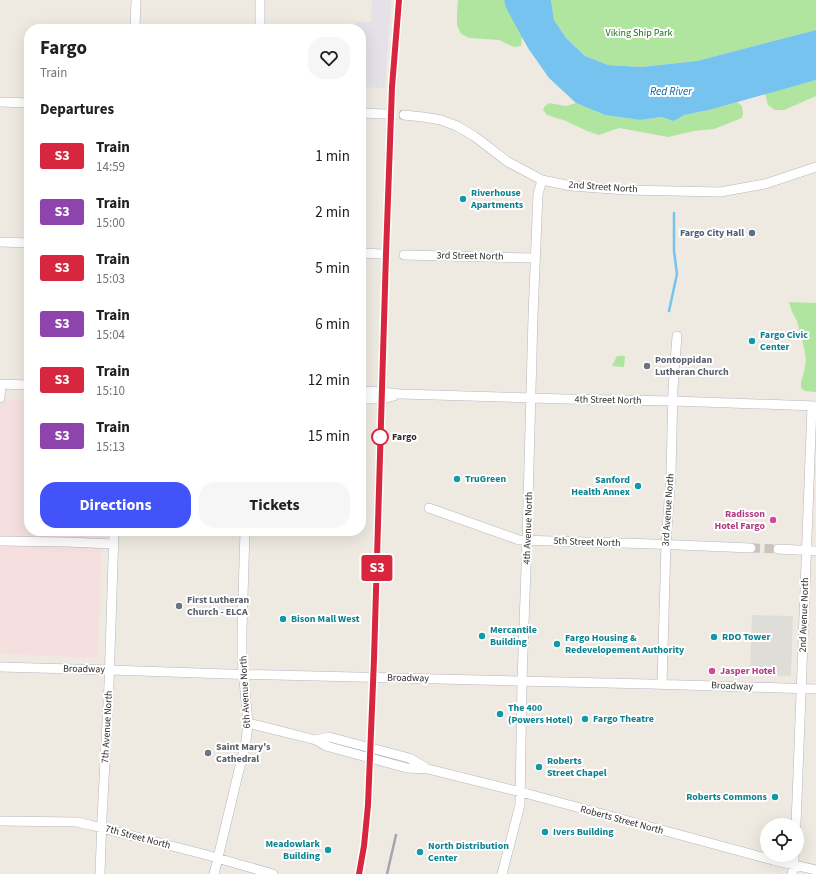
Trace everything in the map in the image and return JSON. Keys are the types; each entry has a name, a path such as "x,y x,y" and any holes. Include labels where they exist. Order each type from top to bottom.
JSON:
{"street":[{"path":"135,24 136,0"},
{"path":"260,0 260,24"},
{"path":"0,102 24,103"},
{"path":"366,113 386,114"},
{"name":"2nd Street North","path":"404,115 441,120 457,126 474,136 508,162 542,180 571,186 605,189 720,192 765,184 816,166"},
{"name":"4th Avenue North","path":"502,874 520,805 521,792 522,681 535,258 538,194 542,180"},
{"path":"0,242 24,243"},
{"path":"366,253 382,254"},
{"name":"3rd Street North","path":"404,255 535,258"},
{"name":"3rd Avenue North","path":"662,684 666,544 671,474 673,389 677,336"},
{"path":"0,398 0,384 24,385"},
{"name":"4th Street North","path":"366,391 400,394 814,406"},
{"name":"4th Street North","path":"366,399 382,399 400,394"},
{"name":"2nd Avenue North","path":"796,818 806,550 814,406"},
{"name":"5th Street North","path":"429,508 519,540 751,548"},
{"name":"7th Avenue North","path":"100,874 101,827 110,670 114,536"},
{"name":"6th Avenue North","path":"214,874 246,740 248,723 242,629 245,536"},
{"path":"0,541 113,544"},
{"path":"778,549 816,551"},
{"name":"Broadway","path":"0,667 816,689"},
{"name":"Roberts Street North","path":"248,723 316,740 326,746 399,766 428,769 521,792 816,870"},
{"name":"7th Street North","path":"0,821 77,822 218,858 273,874"},
{"path":"792,874 794,865"}],"shaded area":[{"path":"372,0 391,0 385,88 366,87 366,24 355,24 355,22 371,22"},
{"path":"0,399 24,400 24,536 102,536 98,658 0,654"},
{"path":"752,615 793,616 791,676 750,675"}],"green space":[{"path":"458,0 504,0 506,8 522,36 521,46 514,47 499,40 469,38 461,34 457,25"},
{"name":"Viking Ship Park","path":"551,0 816,0 816,30 697,61 641,67 608,65 585,56 566,38 554,20"},
{"path":"816,80 816,96 784,110 775,110 768,105 765,94"},
{"path":"737,102 742,106 742,118 714,129 694,131 668,137 619,128 599,135 566,121 547,115 543,110 549,103 566,106 576,103 605,115 640,120 662,117 673,121 684,115"},
{"path":"789,302 816,303 816,392 805,391 801,388 806,360 797,321"},
{"path":"617,356 625,356 624,367 612,366"}],"water":[{"name":"Red River","path":"504,0 551,0 554,20 566,38 585,56 608,65 641,67 697,61 816,30 816,80 709,110 684,115 673,121 662,117 640,120 605,115 576,103 549,78 528,48 506,8"}],"waterway":[{"path":"669,311 677,274 674,251 674,213"}],"tunnel":[{"path":"386,114 404,115"},
{"path":"751,548 778,549"}],"railway":[{"path":"359,874 364,846 368,805 374,659 391,87 399,0"},
{"path":"387,874 396,835"}],"train":[{"name":"S3","path":"359,874 364,846 368,805 392,87 399,0"}],"place":[{"name":"Riverhouse Apartments","path":"463,199"},
{"name":"Fargo City Hall","path":"752,233"},
{"name":"Fargo Civic Center","path":"752,341"},
{"name":"Pontoppidan Lutheran Church","path":"647,366"},
{"name":"Fargo","path":"380,437"},
{"name":"TruGreen","path":"457,479"},
{"name":"Sanford Health Annex","path":"638,486"},
{"name":"Radisson Hotel Fargo","path":"773,520"},
{"name":"First Lutheran Church - ELCA","path":"179,606"},
{"name":"Bison Mall West","path":"283,619"},
{"name":"Mercantile Building","path":"482,636"},
{"name":"RDO Tower","path":"714,637"},
{"name":"Fargo Housing & Redevelopement Authority","path":"557,644"},
{"name":"Jasper Hotel","path":"712,671"},
{"name":"The 400 (Powers Hotel)","path":"500,714"},
{"name":"Fargo Theatre","path":"585,719"},
{"name":"Saint Mary's Cathedral","path":"208,753"},
{"name":"Roberts Street Chapel","path":"539,767"},
{"name":"Roberts Commons","path":"775,797"},
{"name":"Ivers Building","path":"545,832"},
{"name":"Meadowlark Building","path":"328,850"},
{"name":"North Distribution Center","path":"420,852"}]}
